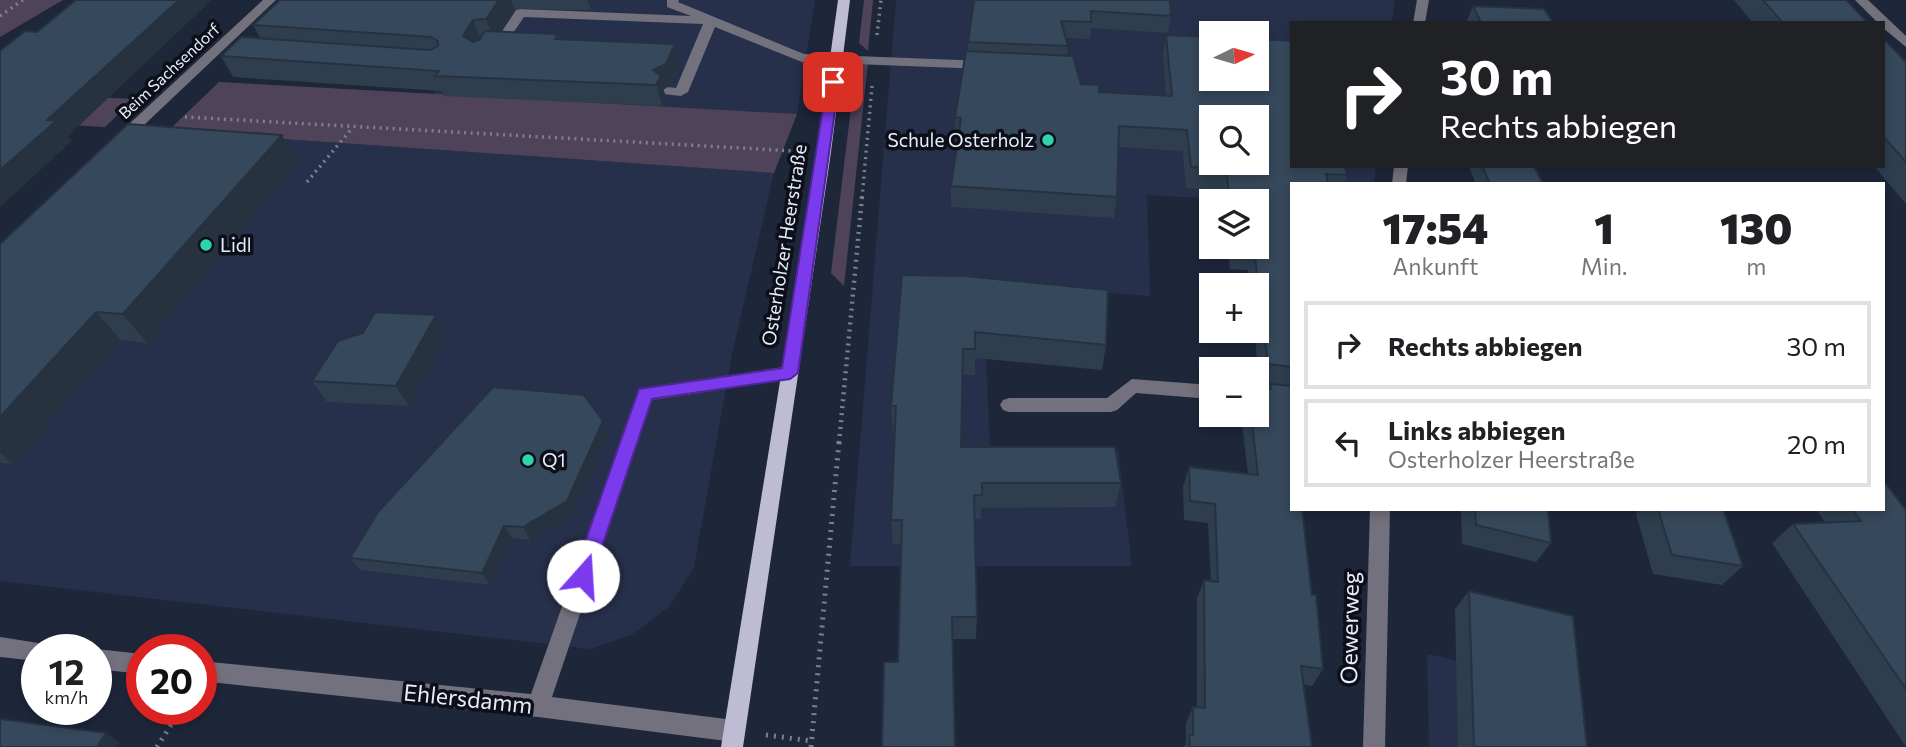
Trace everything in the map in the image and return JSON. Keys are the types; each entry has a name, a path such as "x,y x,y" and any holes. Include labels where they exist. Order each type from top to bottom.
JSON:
{"main road":[{"name":"Osterholzer Heerstraße","path":"733,739 824,152 844,0"}],"street":[{"name":"Beim Sachsendorf","path":"106,153 225,50 270,0"},
{"path":"673,0 671,4 802,58 1000,66"},
{"path":"1419,21 1423,0"},
{"path":"1861,0 1883,21"},
{"path":"484,50 487,45 506,46 520,13 711,21"},
{"path":"668,91 681,92 691,53 711,21"},
{"path":"1885,23 1906,43"},
{"path":"538,706 645,394 790,373"},
{"path":"1009,405 1111,405 1132,386 1199,390"},
{"name":"Oewerweg","path":"1374,747 1380,511"},
{"path":"0,647 21,649"},
{"name":"Ehlersdamm","path":"217,673 538,706 733,739"}],"path":[{"path":"0,16 23,0"},
{"path":"733,739 811,744 881,0"},
{"path":"147,115 824,152"},
{"path":"307,183 353,127"},
{"path":"157,747 171,725"}],"shaded area":[{"path":"0,0 63,0 0,37"},
{"path":"501,0 815,0 797,114 432,96"},
{"path":"864,0 873,0 868,51 859,43"},
{"name":"Schule Osterholz","path":"896,0 1395,0 1392,21 1290,21 1290,168 1376,168 1374,182 1290,182 1290,203 1269,202 1269,189 1199,189 1199,198 1147,195 1150,296 983,284 990,450 1118,450 1132,566 850,566"},
{"path":"868,63 844,286 831,273 856,66"},
{"path":"219,82 797,114 774,173 168,131"},
{"path":"0,93 134,99 105,127 0,121"},
{"path":"168,131 774,173 732,354 694,567 670,606 631,635 590,649 0,581 0,296"},
{"path":"1427,654 1564,684 1573,747 1429,747"}],"building":[{"path":"76,0 179,0 47,120 56,121 0,170 0,51 25,31 37,32"},
{"path":"280,0 499,0 486,19 473,20 463,36 473,42 479,40 485,31 558,34 555,39 675,44 666,64 653,70 661,76 656,85 435,76 439,71 221,56 241,37 430,50 438,46 438,41 431,37 253,25"},
{"path":"974,0 1170,0 1171,16 1091,11 1091,22 1061,21 1068,46 968,42"},
{"path":"1763,0 1846,0 1866,21 1781,21"},
{"path":"1473,6 1544,9 1552,21 1480,21"},
{"path":"1166,35 1199,36 1199,91 1269,91 1269,40 1290,41 1290,168 1345,168 1347,175 1326,174 1328,182 1290,182 1290,367 1269,364 1265,343 1269,343 1269,273 1257,273 1255,259 1269,259 1269,189 1228,189 1227,175 1269,175 1269,105 1199,105 1199,167 1191,167 1187,130 1119,126 1117,197 951,186 961,118 955,117 966,51 1073,56 1081,84 1099,85 1099,92 1172,96"},
{"path":"1885,40 1906,62 1906,162 1885,138"},
{"path":"128,124 282,135 123,314 96,312 0,417 0,244"},
{"path":"1483,168 1535,168 1542,182 1489,182"},
{"path":"902,275 965,276 1108,290 1106,345 975,332 975,349 963,349 961,447 1115,447 1121,483 982,483 982,495 974,495 977,617 952,617 955,747 882,747 884,662 898,662 902,520 891,520 896,406 891,406"},
{"path":"375,312 436,315 396,386 312,381 338,341 363,333"},
{"path":"1270,384 1290,386 1290,511 1302,511 1312,595 1316,595 1323,669 1301,666 1312,747 1190,747 1193,707 1205,708 1204,580 1218,582 1215,504 1190,501 1189,467 1258,475 1252,427 1269,427"},
{"path":"493,387 584,395 603,421 567,501 523,527 504,526 482,573 350,558 378,512"},
{"path":"1885,483 1906,510 1906,689 1793,524 1861,521 1854,511 1885,511"},
{"path":"1475,511 1548,511 1551,543 1476,525"},
{"path":"1659,511 1724,511 1743,566 1672,555"},
{"path":"1469,591 1573,616 1587,747 1474,747"},
{"path":"0,719 21,722 21,725 45,725 106,733 97,747 0,747"}],"place":[{"name":"Schule Osterholz","path":"1048,140"},
{"name":"Lidl","path":"206,245"},
{"name":"Q1","path":"528,460"}],"route":[{"path":"583,576 645,394 790,373 833,82"}]}
